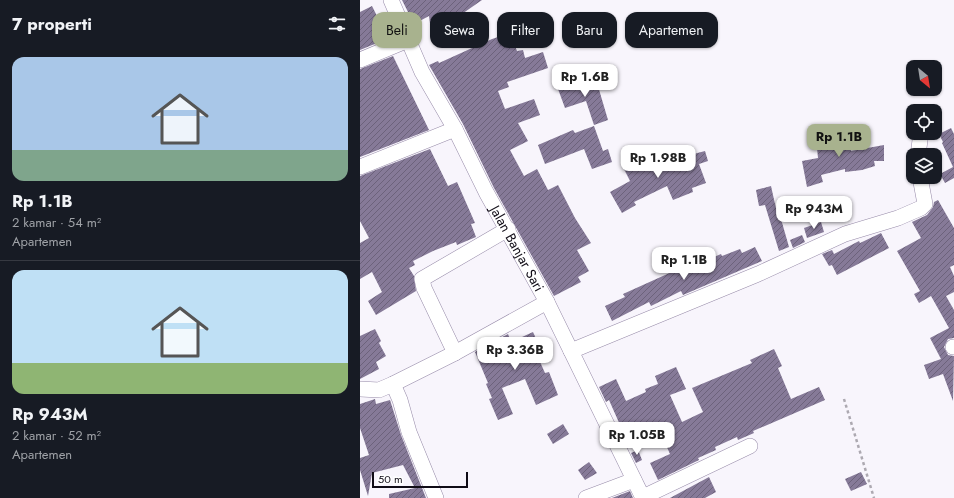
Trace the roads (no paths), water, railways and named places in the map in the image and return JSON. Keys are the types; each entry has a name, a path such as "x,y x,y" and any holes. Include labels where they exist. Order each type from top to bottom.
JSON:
{"street":[{"name":"Jalan Banjar Sari","path":"391,0 396,12"},
{"path":"360,60 389,48"},
{"name":"Jalan Banjar Sari","path":"412,48 422,72 455,129 486,192 508,229 547,302 643,497"},
{"path":"360,167 455,129"},
{"path":"571,351 758,274 845,234 898,218 921,208 925,204 921,184"},
{"path":"455,354 424,288 422,278 508,229"},
{"path":"360,389 379,390 393,384 455,354 547,302"},
{"path":"393,384 400,400 409,432 436,498"},
{"path":"643,497 750,446"},
{"path":"586,498 634,480"}]}
